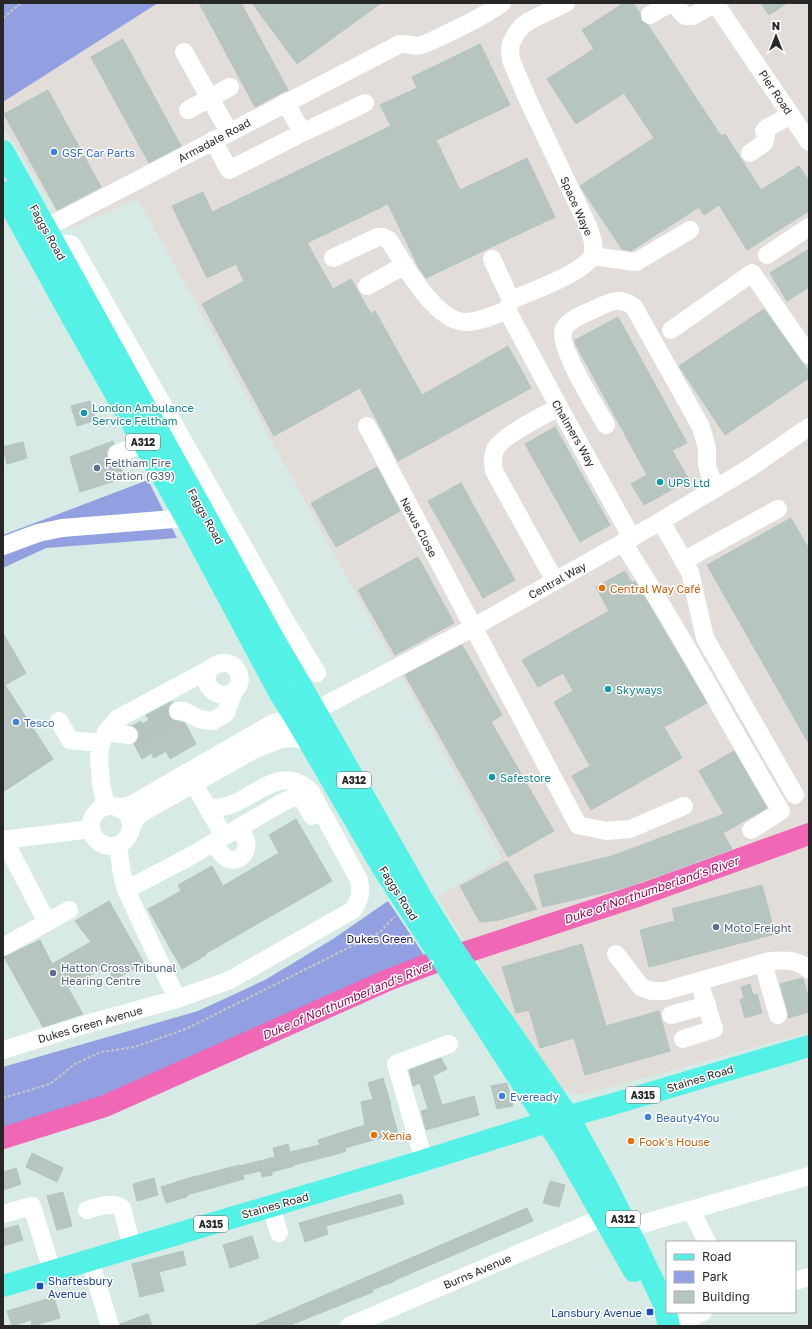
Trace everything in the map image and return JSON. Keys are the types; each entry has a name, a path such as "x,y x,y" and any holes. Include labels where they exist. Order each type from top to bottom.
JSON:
{"main road":[{"name":"Faggs Road","path":"3,151 41,241 144,443 279,692 312,725 411,903"},
{"name":"Faggs Road","path":"3,192 41,241 166,444 277,632 312,725 344,801 381,865 411,903 454,949 476,996 547,1122"},
{"name":"Faggs Road","path":"476,996 568,1116"},
{"name":"Staines Road","path":"568,1116 809,1046"},
{"name":"A315","path":"547,1122 568,1116"},
{"name":"A312","path":"568,1116 628,1228 664,1304 666,1313"},
{"name":"Staines Road","path":"3,1286 424,1161 547,1122"},
{"name":"A312","path":"547,1122 564,1148 656,1309 669,1326"},
{"name":"A312","path":"666,1313 669,1326"}],"street":[{"name":"Space Waye","path":"566,3 529,21 522,27 511,43 511,60 550,147 588,226 594,246 592,256"},
{"path":"650,15 671,3 674,4 685,16 693,16 715,3"},
{"name":"Pier Road","path":"715,3 809,142"},
{"name":"Armadale Road","path":"41,241 213,140 400,44 406,43 414,46 422,45 473,21 492,6"},
{"path":"184,52 229,132"},
{"path":"188,110 230,87"},
{"path":"286,102 302,133"},
{"path":"213,140 229,170 365,103"},
{"path":"750,153 764,143 766,136 764,131 767,128 791,114"},
{"path":"767,255 809,227"},
{"path":"333,258 378,236 383,236 389,240 421,290 436,306 453,319 465,322 477,321 576,272 592,256 636,262 690,230"},
{"path":"41,241 67,243 72,245 277,632 317,674"},
{"path":"492,259 509,305"},
{"path":"367,286 405,265"},
{"path":"671,330 752,274 809,355"},
{"path":"606,425 570,360 562,339 562,334 564,327 578,317 603,305 617,301 627,302 634,307 701,427 706,448 707,465 715,489"},
{"name":"Chalmers Way","path":"509,305 515,328 559,407 654,592 749,759 781,811 750,830"},
{"path":"555,581 494,472 492,459 495,448 505,438 559,407"},
{"name":"Nexus Close","path":"366,426 578,825 606,831 630,829 684,806"},
{"name":"Central Way","path":"312,725 472,628 662,521 748,469 809,427"},
{"path":"117,454 144,443 166,444"},
{"path":"683,561 778,509"},
{"path":"3,546 38,533 62,528 186,518"},
{"path":"662,521 690,572 705,638 796,795"},
{"path":"131,828 129,817 123,810 112,807 101,784 99,757 103,737 117,718 215,665 226,663 236,669 239,676 239,684 234,691 226,713 213,721 199,719 184,711 178,711"},
{"path":"210,669 207,676 207,683 210,689 215,693"},
{"path":"169,690 186,688 225,695 234,691"},
{"name":"Faggs Road","path":"273,723 278,716 280,707 279,692"},
{"path":"59,720 70,740 129,735"},
{"path":"281,721 312,725 286,731 140,814 135,820 127,839 118,846 111,847 104,845 98,842 94,836 91,829 93,818 100,809 130,805 273,723 281,721"},
{"name":"Dukes Green Avenue","path":"3,1050 177,999 230,980 353,910 358,902 361,891 359,880 311,792 305,786 294,780 282,780 232,805 208,809"},
{"path":"194,784 224,836"},
{"path":"126,890 294,797 302,798 336,858"},
{"path":"47,922 4,840 91,829"},
{"path":"118,846 126,890 177,999"},
{"path":"3,947 70,910"},
{"path":"616,954 641,987 652,991 665,991 770,961 788,959 805,966 809,970"},
{"path":"763,963 778,1015"},
{"path":"682,1039 714,1029 699,981"},
{"path":"670,1016 706,1005"},
{"path":"424,1161 396,1064 449,1044"},
{"path":"628,1228 809,1176"},
{"path":"86,1210 107,1204 115,1204 122,1208 132,1247"},
{"path":"3,1214 32,1206 52,1271"},
{"path":"271,1206 279,1233"},
{"path":"691,1210 706,1241"},
{"name":"Burns Avenue","path":"349,1326 604,1217"},
{"path":"90,1260 110,1326"},
{"path":"796,1281 809,1277"},
{"path":"674,1326 696,1319"}],"path":[{"path":"3,18 21,3"},
{"path":"3,1098 50,1084 74,1064 101,1052 134,1047 186,1029 380,932 411,903"}],"shaded area":[{"path":"158,3 809,3 809,828 647,886 464,941 438,897 502,858 138,199 68,229 3,126 3,102"},
{"path":"809,843 809,1032 582,1095 562,1090 475,958"}],"green space":[{"path":"3,3 158,3 3,102"},
{"path":"148,480 177,538 46,548 3,568 3,535"},
{"name":"Dukes Green","path":"388,901 424,955 174,1069 51,1115 3,1130 3,1067 198,1011 265,980 333,939"}],"building":[{"path":"199,3 241,3 288,90 255,107"},
{"path":"252,3 381,3 297,64"},
{"path":"624,3 633,3 640,13 641,21 648,25 721,136 725,134 761,190 799,166 809,181 809,211 747,250 719,205 704,215 699,207 631,251 622,249 580,186 654,138 624,93 576,124 547,79 594,49 582,30"},
{"path":"761,3 787,3 769,15"},
{"path":"123,39 181,146 149,163 91,57"},
{"path":"480,44 510,105 436,140 460,190 527,158 555,217 426,278 419,268 388,204 307,243 333,289 351,279 371,314 375,311 422,395 508,346 531,388 398,461 360,388 274,436 202,304 244,281 236,264 207,278 172,206 203,192 212,212 391,126 380,105 417,88 412,77"},
{"name":"GSF Car Parts","path":"48,90 101,187 57,210 4,114"},
{"path":"809,249 809,287 787,301 770,273"},
{"path":"764,309 809,372 809,378 725,435 679,366"},
{"path":"618,317 687,443 672,450 689,480 644,505 631,484 647,475 576,345 575,340"},
{"name":"London Ambulance Service Feltham","path":"90,401 96,420 77,426 71,406"},
{"path":"555,427 610,525 580,542 525,444"},
{"name":"Feltham Fire Station (G39)","path":"113,441 114,444 109,447 107,452 107,458 115,464 120,464 125,478 80,492 70,457"},
{"path":"23,442 27,458 7,464 3,447"},
{"path":"377,467 400,511 336,547 311,503"},
{"path":"461,483 515,580 483,598 428,501"},
{"path":"791,518 809,549 809,744 707,565"},
{"path":"418,557 454,623 395,655 358,590"},
{"path":"625,571 632,583 635,581 707,703 664,727 682,758 591,810 572,776 590,766 554,702 573,691 563,673 538,687 522,660 609,611 596,587"},
{"name":"Tesco","path":"3,633 26,673 5,685 53,759 3,792"},
{"name":"Safestore","path":"462,645 502,715 491,722 554,831 508,857 405,675"},
{"path":"173,701 169,706 169,716 173,720 185,723 196,744 170,759 166,751 154,758 151,753 142,759 134,744 138,741 139,736 139,731 136,727 149,720 146,715"},
{"path":"734,751 767,808 723,833 732,849 627,887 543,907 534,875 612,856 724,814 699,771"},
{"path":"296,819 332,881 205,954 206,955 182,969 148,909 181,891 178,885 212,866 223,886 279,853 269,835"},
{"path":"507,861 537,909 499,920 480,922 460,886"},
{"path":"762,885 775,934 649,967 640,930 675,921 672,909"},
{"name":"Hatton Cross Tribunal Hearing Centre","path":"109,901 144,963 114,980 106,966 68,988 83,1014 43,1027 4,957 40,940 52,964 91,942 75,921"},
{"path":"582,944 606,1026 659,1011 670,1051 585,1075 574,1038 540,1048 529,1010 516,1013 502,967"},
{"path":"803,978 807,993 809,993 809,1012 788,1018 788,1012 780,984"},
{"path":"750,984 753,995 757,994 762,1013 745,1018 740,1000 744,998 741,987"},
{"path":"441,1058 447,1069 433,1076 442,1105 474,1096 479,1115 426,1130 421,1111 428,1109 420,1083 413,1086 409,1070"},
{"path":"383,1078 398,1133 345,1148 346,1151 337,1154 272,1172 272,1175 262,1177 261,1171 243,1175 244,1179 187,1195 187,1197 166,1203 161,1187 189,1178 275,1157 273,1148 288,1144 290,1152 320,1145 318,1140 365,1125 361,1102 373,1099 368,1083"},
{"name":"Eveready","path":"507,1083 513,1106 497,1109 491,1086"},
{"path":"32,1153 63,1168 57,1182 26,1167"},
{"path":"16,1168 21,1184 3,1190 3,1172"},
{"path":"154,1178 158,1195 137,1201 133,1184"},
{"path":"550,1181 565,1185 559,1207 543,1203"},
{"path":"63,1192 72,1226 57,1230 47,1196"},
{"path":"401,1194 404,1204 326,1226 328,1234 305,1242 299,1223"},
{"path":"527,1208 533,1221 372,1290 373,1292 288,1326 253,1326"},
{"path":"18,1225 23,1240 3,1246 3,1229"},
{"path":"252,1236 259,1258 230,1268 223,1245"},
{"path":"183,1251 186,1265 159,1272 164,1291 140,1297 132,1264"},
{"path":"54,1297 60,1318 32,1326 31,1320 12,1326 7,1311"},
{"path":"148,1314 152,1326 120,1326 120,1324"}],"waterway":[{"name":"Duke of Northumberland's River","path":"3,1138 105,1106 388,980 430,964 643,894 809,834"}],"tunnel":[{"path":"129,735 135,734 178,711"}],"place":[{"name":"GSF Car Parts","path":"54,152"},
{"name":"London Ambulance Service Feltham","path":"84,413"},
{"name":"Feltham Fire Station (G39)","path":"97,468"},
{"name":"UPS Ltd","path":"660,482"},
{"name":"Central Way Café","path":"602,588"},
{"name":"Skyways","path":"608,689"},
{"name":"Tesco","path":"16,722"},
{"name":"Safestore","path":"492,777"},
{"name":"Moto Freight","path":"716,927"},
{"name":"Hatton Cross Tribunal Hearing Centre","path":"53,973"},
{"name":"Eveready","path":"502,1096"},
{"name":"Beauty4You","path":"648,1117"},
{"name":"Xenia","path":"374,1135"},
{"name":"Fook's House","path":"631,1141"},
{"name":"Shaftesbury Avenue","path":"40,1286"},
{"name":"Lansbury Avenue","path":"650,1312"}]}
